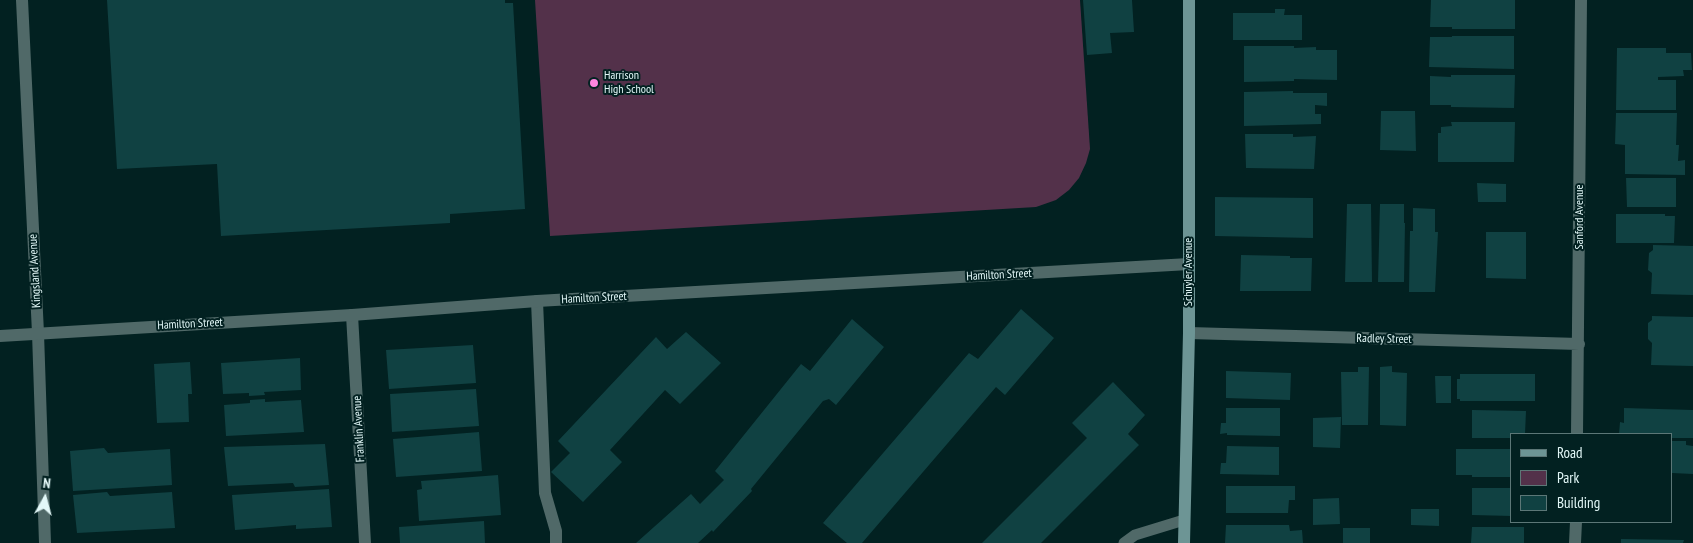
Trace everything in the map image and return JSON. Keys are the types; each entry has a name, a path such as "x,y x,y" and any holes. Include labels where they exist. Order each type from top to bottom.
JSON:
{"main road":[{"name":"Schuyler Avenue","path":"1184,543 1189,334 1189,0"}],"street":[{"name":"Kingsland Avenue","path":"22,0 46,543"},
{"name":"Sanford Avenue","path":"1577,433 1581,0"},
{"name":"Hamilton Street","path":"0,336 537,301 1189,264"},
{"path":"537,301 545,494 556,530 556,543"},
{"name":"Franklin Avenue","path":"352,314 365,543"},
{"name":"Radley Street","path":"1189,334 1578,344"},
{"path":"1576,523 1576,543"}],"lane":[{"path":"1124,543 1136,535 1184,520"}],"green space":[{"path":"535,0 1080,0 1090,149 1079,178 1069,190 1056,200 1036,207 550,236"}],"building":[{"path":"107,0 505,0 505,3 513,3 525,209 450,214 450,223 221,236 217,164 117,169"},
{"path":"1083,0 1132,0 1134,32 1110,33 1112,53 1087,55"},
{"path":"1431,0 1515,0 1515,29 1430,27"},
{"path":"1275,9 1285,9 1284,15 1302,15 1302,40 1233,40 1233,13 1275,13"},
{"path":"1514,36 1514,69 1429,67 1430,37"},
{"path":"1244,46 1294,46 1294,48 1316,47 1316,50 1337,50 1337,80 1294,79 1294,81 1244,82"},
{"path":"1617,48 1666,48 1666,53 1691,53 1692,70 1683,70 1684,76 1658,77 1658,80 1676,80 1676,110 1616,110"},
{"path":"1451,75 1515,75 1514,108 1430,105 1430,76 1451,77"},
{"path":"1293,91 1293,93 1327,93 1327,106 1315,105 1315,114 1321,114 1321,124 1244,126 1244,92"},
{"path":"1381,111 1415,111 1416,151 1380,150"},
{"path":"1616,113 1677,113 1676,145 1679,145 1678,161 1685,160 1685,175 1625,174 1625,145 1615,144"},
{"path":"1451,122 1515,122 1514,162 1438,162 1438,133 1441,133 1441,127 1452,126"},
{"path":"1245,134 1293,134 1293,137 1316,136 1314,169 1246,168"},
{"path":"1626,178 1676,178 1676,207 1627,207"},
{"path":"1477,183 1506,184 1506,202 1478,202"},
{"path":"1215,197 1313,198 1313,238 1215,236"},
{"path":"1347,204 1371,204 1372,282 1345,282"},
{"path":"1380,204 1404,204 1404,282 1378,282"},
{"path":"1413,208 1435,209 1435,232 1438,232 1435,292 1409,292 1410,231 1413,231"},
{"path":"1616,214 1665,214 1665,216 1675,216 1674,243 1616,243"},
{"path":"1486,232 1526,232 1526,279 1486,278"},
{"path":"1653,245 1693,246 1693,295 1651,294 1652,273 1648,270 1649,253 1653,250"},
{"path":"1241,255 1312,258 1311,291 1240,291"},
{"path":"1021,309 1054,338 1005,395 996,387 862,543 847,543 823,523 969,353 978,359"},
{"path":"1652,316 1693,317 1693,366 1651,365 1652,343 1648,339 1648,323 1652,320"},
{"path":"852,319 884,347 836,405 829,399 823,401 751,489 752,491 713,532 712,530 698,543 636,543 691,494 700,504 724,480 715,471 801,364 810,371"},
{"path":"686,332 721,363 680,404 665,390 610,450 622,462 583,502 551,472 570,453 558,441 656,337 667,349"},
{"path":"473,345 476,383 389,389 386,350"},
{"path":"300,358 301,390 264,392 265,395 249,396 249,393 223,394 221,363"},
{"path":"190,362 192,394 188,394 189,422 157,423 154,364"},
{"path":"1392,366 1392,372 1407,373 1406,426 1380,425 1380,367"},
{"path":"1358,367 1369,367 1368,425 1342,425 1341,372 1358,372"},
{"path":"1226,371 1291,373 1290,400 1226,398"},
{"path":"1460,374 1535,374 1535,401 1460,401 1460,399 1457,399 1457,379 1460,379"},
{"path":"1435,376 1451,376 1451,403 1436,403"},
{"path":"1113,382 1145,415 1128,434 1139,445 1041,543 982,543 1087,438 1072,423"},
{"path":"476,389 479,426 392,432 390,394"},
{"path":"265,399 265,402 301,400 304,432 226,436 224,405 250,403 250,400"},
{"path":"1226,408 1280,408 1280,436 1220,434 1221,423 1226,423"},
{"path":"1624,408 1693,410 1693,438 1673,438 1673,433 1619,433 1620,422 1624,423"},
{"path":"1472,410 1526,411 1525,433 1510,433 1510,438 1472,438"},
{"path":"1341,417 1340,448 1313,447 1313,418"},
{"path":"479,432 482,471 396,477 393,439"},
{"path":"1673,441 1686,441 1686,445 1693,446 1693,474 1673,473"},
{"path":"325,444 329,485 295,487 293,483 228,486 224,447"},
{"path":"1227,446 1279,447 1279,475 1220,474 1221,463 1226,463"},
{"path":"104,448 108,453 170,449 172,485 73,491 70,451"},
{"path":"1456,449 1510,449 1510,477 1456,475"},
{"path":"498,475 501,515 419,521 417,490 422,489 421,481"},
{"path":"1226,486 1295,486 1295,500 1289,500 1288,513 1226,513"},
{"path":"1472,488 1510,488 1510,516 1472,515"},
{"path":"329,489 332,527 296,529 296,525 235,530 232,495"},
{"path":"107,492 110,496 172,492 175,528 77,533 73,495"},
{"path":"1339,498 1340,524 1313,525 1313,499"},
{"path":"1411,509 1439,509 1439,526 1411,525"},
{"path":"484,521 485,543 400,543 399,527"},
{"path":"1226,525 1289,525 1290,531 1302,530 1303,543 1225,543"},
{"path":"1472,527 1524,527 1524,543 1471,543"},
{"path":"1343,528 1370,528 1370,543 1343,543"},
{"path":"1621,539 1684,540 1683,543 1621,543"}],"place":[{"name":"Harrison High School","path":"594,83"}]}
